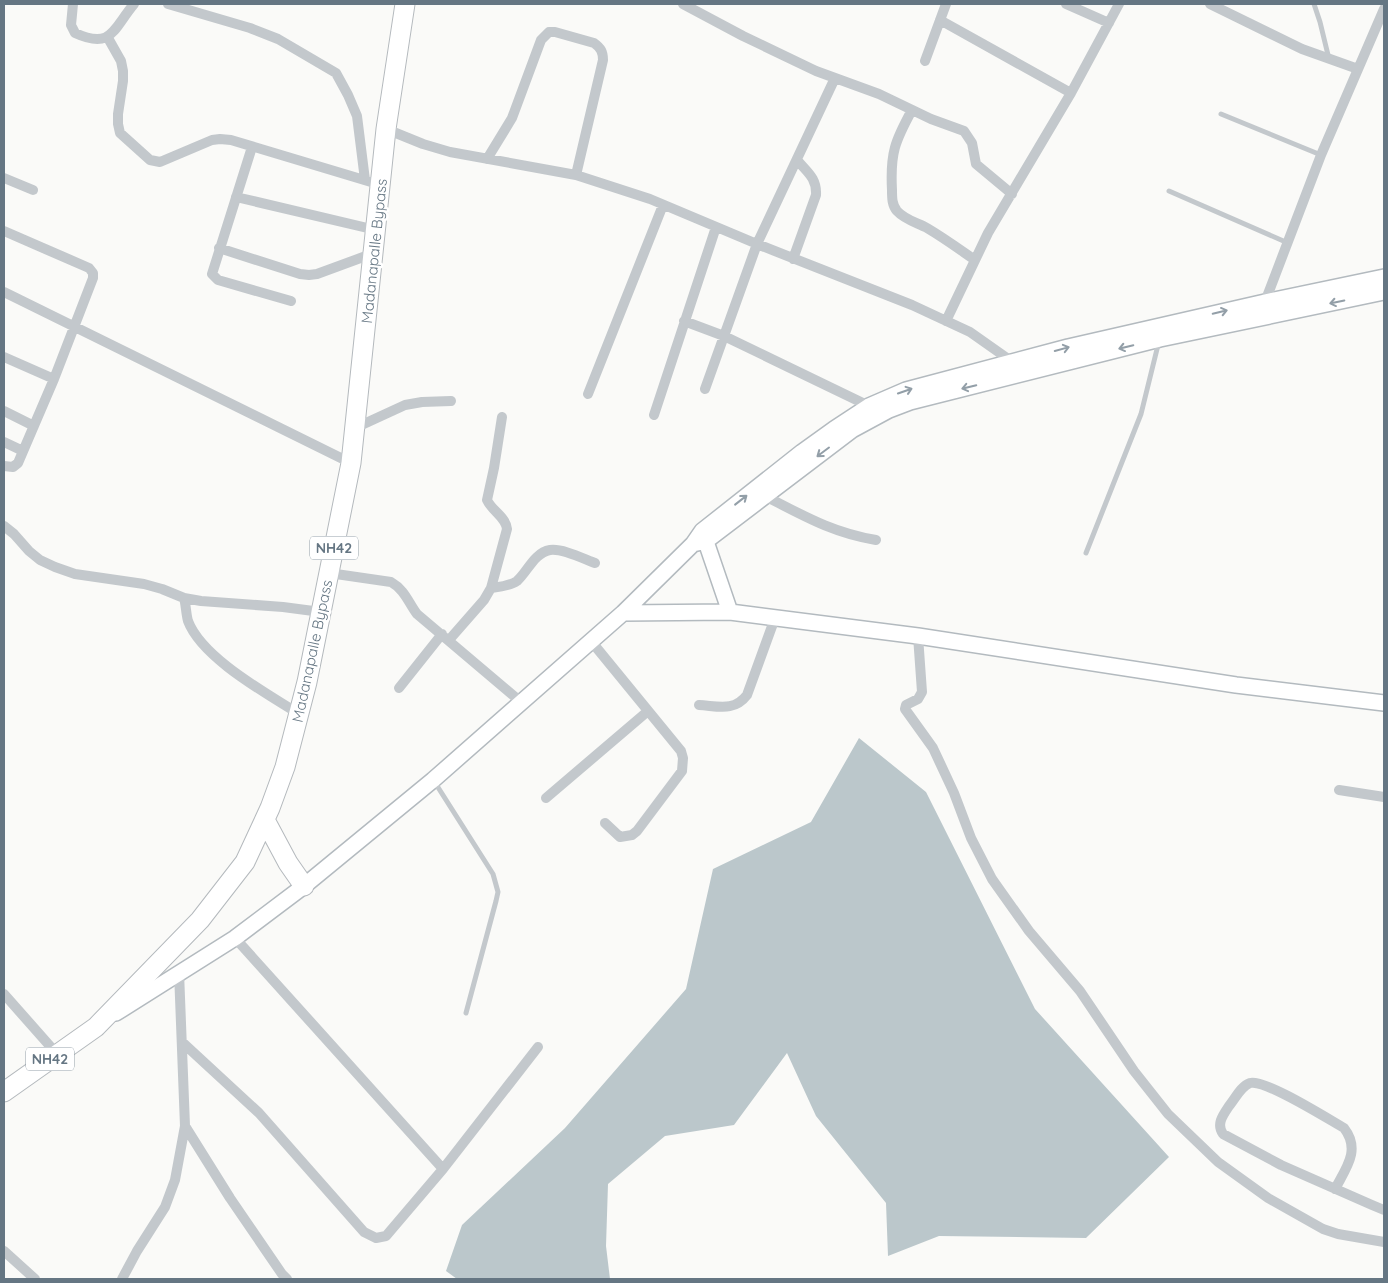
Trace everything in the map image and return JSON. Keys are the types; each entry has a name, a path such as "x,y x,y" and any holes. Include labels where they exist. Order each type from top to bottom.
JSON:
{"highway":[{"name":"Madanapalle Bypass","path":"96,1026 200,920 245,862 265,820 284,767 307,682 351,463 376,230 373,183 386,129 405,4"},
{"path":"265,820 288,862 304,886"},
{"name":"NH42","path":"4,1092 96,1026"}],"street":[{"path":"73,4 70,25 75,33 98,40 108,38 134,4"},
{"path":"168,4 250,28 278,39 336,73 357,116 373,183"},
{"path":"683,4 743,36 816,71 879,94 931,119 964,131 972,143 976,164 1012,194"},
{"path":"925,61 946,4"},
{"path":"1066,4 1109,23"},
{"path":"946,321 988,233 1071,93 1119,4"},
{"path":"1210,4 1294,45 1358,70"},
{"path":"1259,319 1321,155 1384,9"},
{"path":"940,20 1071,93"},
{"path":"487,158 512,118 541,40 549,32 556,32 594,44 603,52 604,60 576,176"},
{"path":"108,38 121,61 123,71 118,114 120,133 150,160 160,162 199,145 220,139 231,140 373,183"},
{"path":"705,389 757,244 835,78"},
{"path":"912,110 898,136 893,153 891,169 892,202 902,216 927,228 975,260"},
{"path":"386,129 423,144 450,152 576,176 663,205 793,259 912,305 970,332 1028,372"},
{"path":"252,146 212,270 214,277 290,301"},
{"path":"793,259 816,195 814,180 796,160"},
{"path":"4,178 33,190"},
{"path":"236,197 376,230"},
{"path":"588,394 663,205"},
{"path":"654,415 716,227"},
{"path":"4,231 89,268 93,273 92,284 18,463 13,467 4,466"},
{"path":"219,248 300,274 309,275 317,274 374,253"},
{"path":"96,1026 235,938 304,886 433,780 623,613 700,539 802,452 869,406 906,390 1068,347 1384,277"},
{"path":"4,292 351,463"},
{"path":"700,539 765,496 852,430 888,410 910,402 1160,339 1384,292"},
{"path":"684,321 724,336 869,406"},
{"path":"4,357 54,379"},
{"path":"355,428 405,405 451,400"},
{"path":"4,411 34,426"},
{"path":"399,688 445,637 484,600 491,588 507,529 505,522 489,505 487,500 502,417"},
{"path":"4,442 23,451"},
{"path":"765,496 831,529 853,536 876,540"},
{"path":"4,526 40,560 75,574 144,584 184,598 201,601 283,607 321,612"},
{"path":"700,539 730,612"},
{"path":"491,588 516,582 542,553 551,550 559,550 595,563"},
{"path":"329,573 391,582 399,587 417,614 521,702"},
{"path":"184,598 188,621 201,642 233,672 299,714"},
{"path":"623,613 730,612 918,636 1236,685 1384,703"},
{"path":"699,705 727,707 741,702 747,695 775,618"},
{"path":"918,636 922,692 918,699 906,705 905,709 933,748 954,793 971,838 992,879 1029,931 1080,991 1134,1071 1168,1114 1218,1162 1268,1198 1323,1229 1338,1234 1384,1242"},
{"path":"591,641 681,751 683,758 682,771 632,835 620,837 605,823"},
{"path":"546,798 648,711"},
{"path":"1340,790 1384,797"},
{"path":"235,938 443,1170"},
{"path":"122,1279 165,1207 175,1180 185,1126 179,972"},
{"path":"4,994 57,1054"},
{"path":"182,1042 259,1113 364,1232 370,1236 382,1238 386,1236 443,1170 538,1047"},
{"path":"1335,1189 1350,1159 1353,1147 1351,1137 1344,1128 1268,1086 1251,1083 1245,1086 1222,1116 1220,1122 1221,1131 1281,1165 1335,1189 1384,1210"},
{"path":"185,1126 230,1198 287,1279"},
{"path":"4,1250 35,1279"}],"lane":[{"path":"1314,4 1329,59"},
{"path":"1221,114 1321,155"},
{"path":"1169,191 1288,243"},
{"path":"1086,553 1141,414 1160,339"},
{"path":"433,780 493,874 496,883 496,901 466,1013"}],"shaded area":[{"path":"859,738 926,792 1035,1009 1169,1157 1086,1238 939,1236 888,1256 886,1203 816,1116 787,1053 734,1125 665,1136 608,1184 606,1246 610,1279 457,1279 446,1271 462,1225 565,1128 686,989 713,869 811,822"}]}
